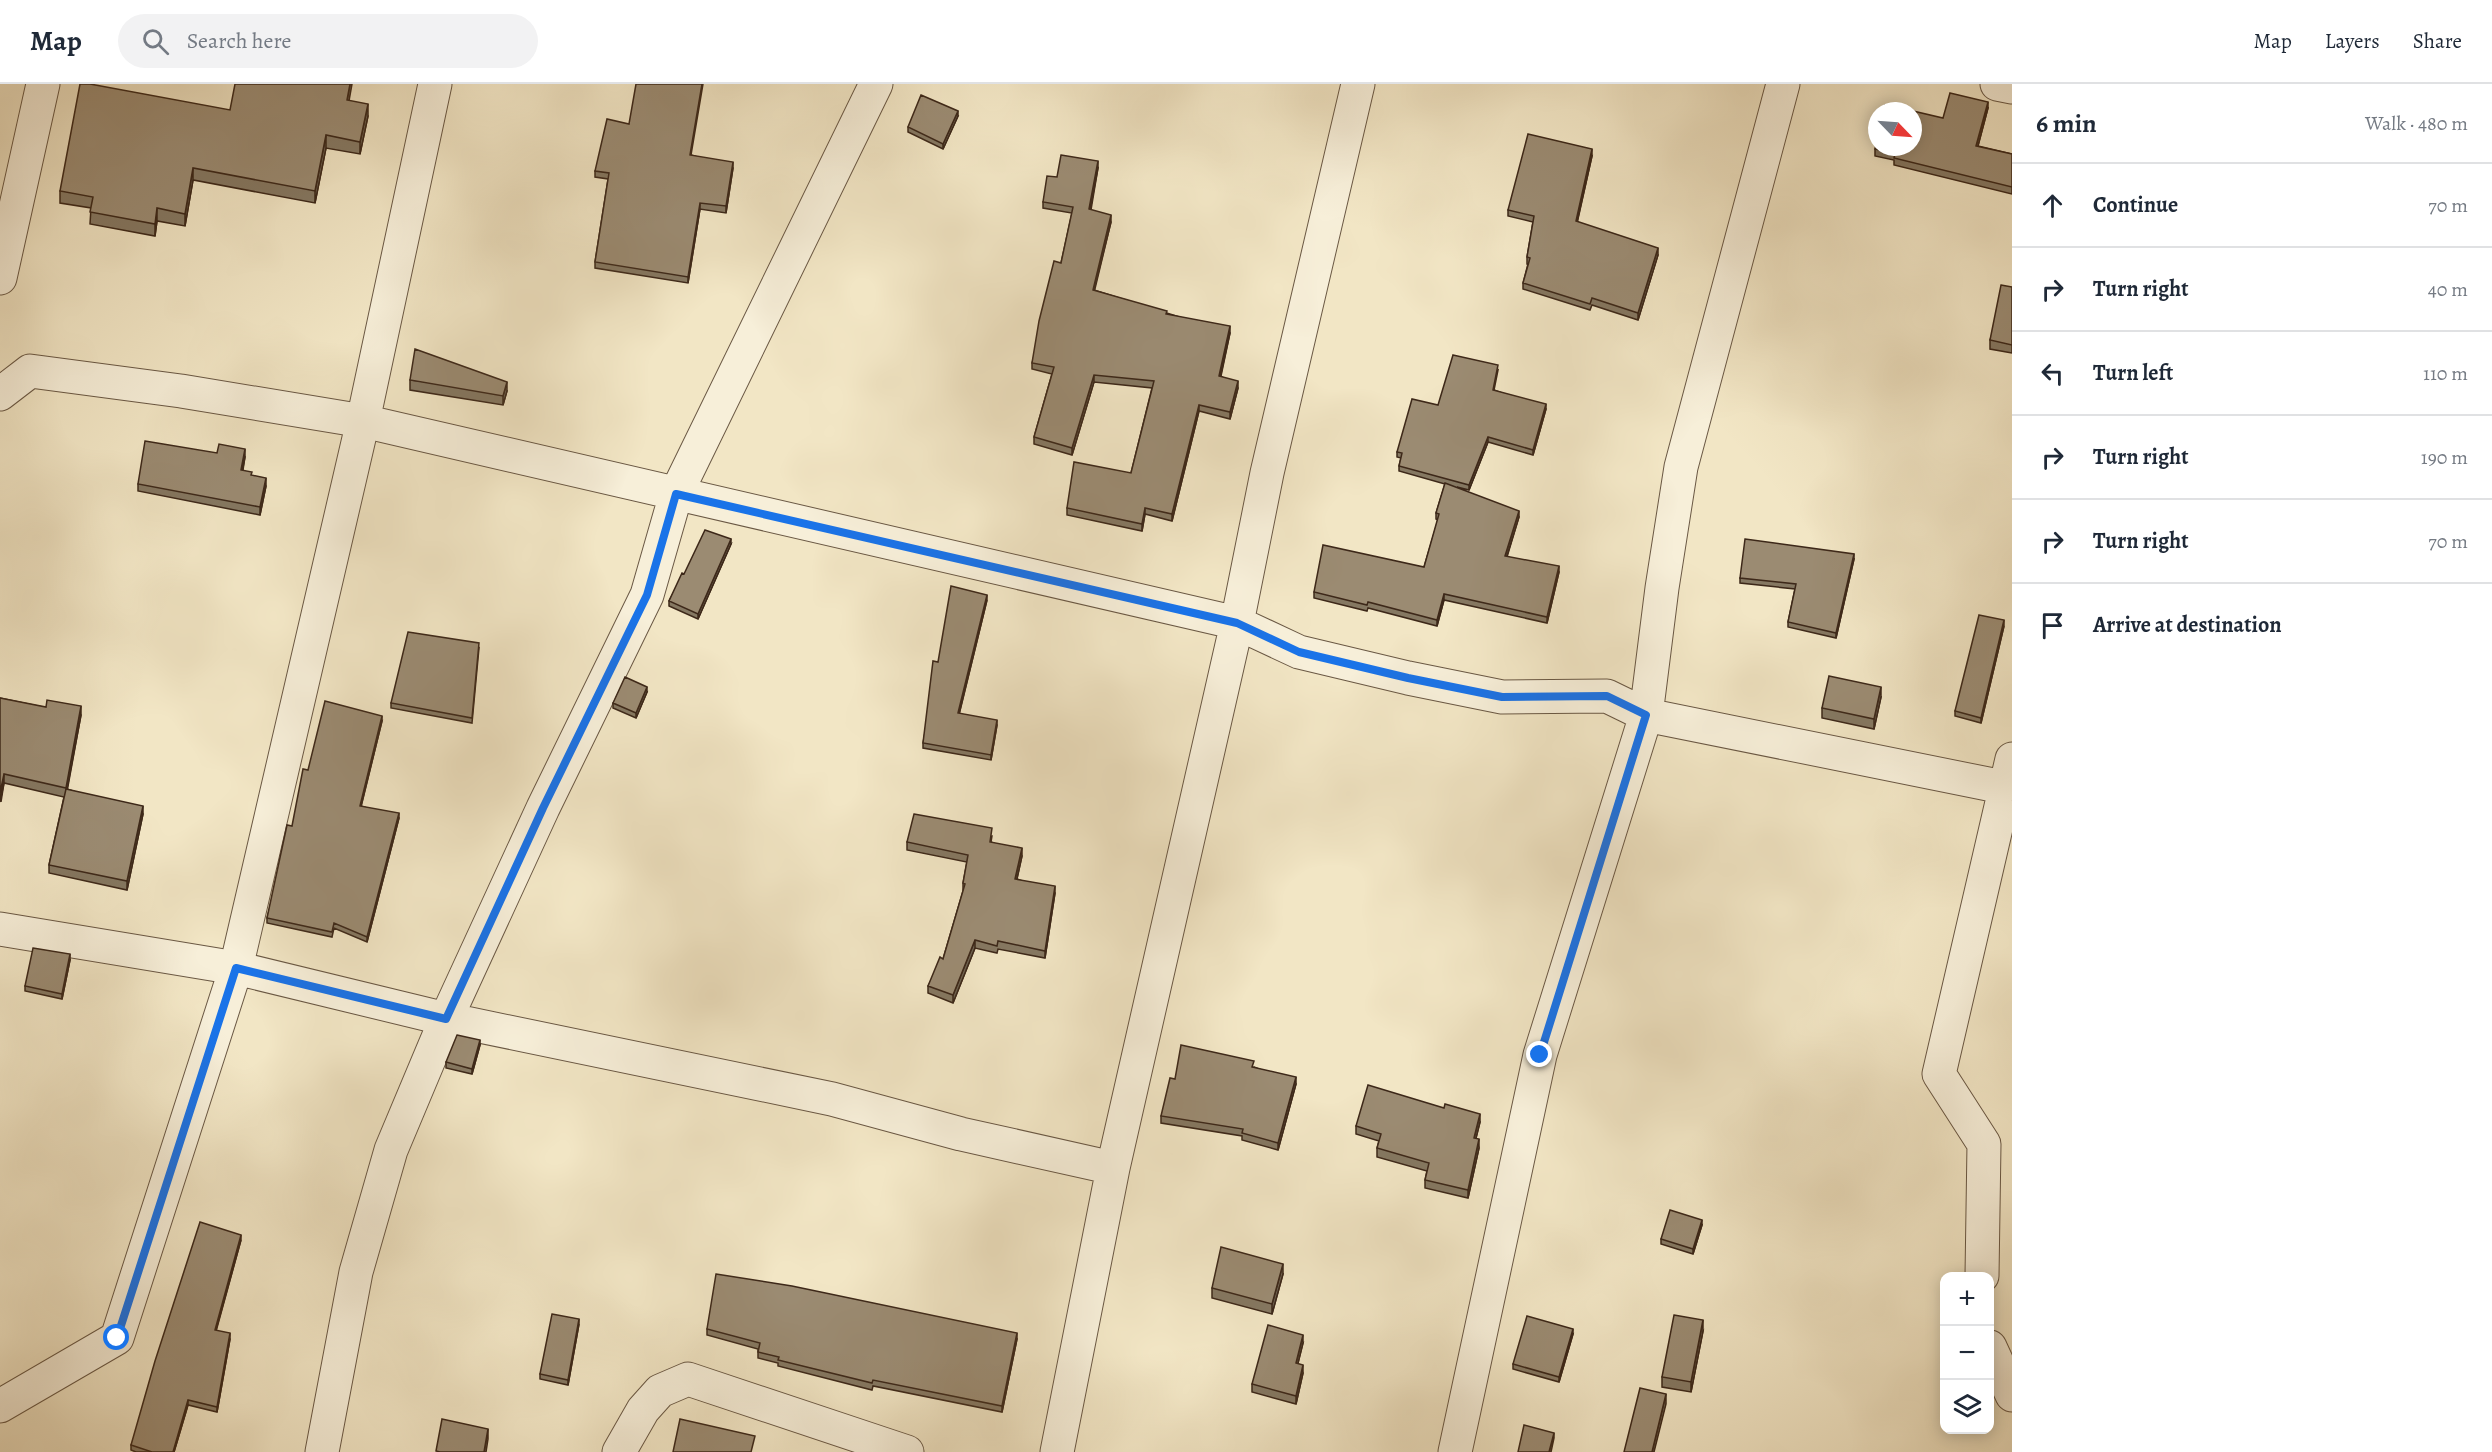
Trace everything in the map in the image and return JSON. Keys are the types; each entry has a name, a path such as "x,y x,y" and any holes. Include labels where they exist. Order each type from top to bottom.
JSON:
{"street":[{"path":"0,278 43,84"},
{"path":"0,1406 117,1338 236,968 363,421 435,84"},
{"path":"322,1452 356,1272 388,1161 446,1019 543,808 647,595 676,494 876,84"},
{"path":"1056,1452 1113,1168 1237,623 1267,473 1359,84"},
{"path":"1455,1452 1540,1055 1646,715 1662,588 1681,467 1783,84"},
{"path":"1997,84 2012,87"},
{"path":"0,394 30,371 181,391 363,421 1237,623 1299,652 1408,678 1502,697 1607,696 1646,715 2008,773 1939,1074 1984,1144 1982,1272"},
{"path":"0,928 236,968 446,1019 832,1099 961,1134 1113,1168"},
{"path":"1994,1357 2012,1395"},
{"path":"619,1452 643,1410 660,1391 688,1379 907,1452"}],"building":[{"path":"80,84 230,110 235,84 350,84 347,100 368,104 360,142 326,135 315,191 193,168 185,214 157,208 155,224 90,212 93,197 60,191"},
{"path":"636,84 702,84 690,155 733,162 726,206 700,203 688,277 595,262 609,173 595,171 607,119 629,124"},
{"path":"1950,93 1988,102 1976,146 2012,154 2012,187 1894,158 1894,156 1922,156 1922,113 1943,118"},
{"path":"921,95 958,111 943,144 908,127"},
{"path":"1528,134 1592,149 1576,221 1658,248 1638,313 1592,298 1590,304 1523,283 1530,258 1527,257 1534,216 1508,210"},
{"path":"1061,155 1098,161 1089,209 1111,215 1093,290 1167,311 1166,314 1230,326 1219,376 1238,381 1230,412 1199,405 1172,514 1145,508 1142,524 1067,508 1074,462 1131,473 1154,381 1094,375 1072,448 1034,437 1054,367 1032,363 1039,321 1054,261 1061,263 1073,207 1043,202 1047,176 1057,177"},
{"path":"2001,285 2012,287 2012,345 1990,340"},
{"path":"415,349 507,382 503,396 410,380"},
{"path":"1453,355 1498,365 1493,390 1546,404 1533,450 1488,437 1469,485 1399,466 1402,453 1397,452 1412,399 1438,405"},
{"path":"145,441 217,453 219,444 245,449 241,470 266,478 260,507 138,484"},
{"path":"1445,483 1519,511 1505,556 1559,566 1547,617 1444,594 1437,620 1368,602 1367,605 1314,592 1323,545 1424,567"},
{"path":"705,530 731,539 698,614 669,601"},
{"path":"1745,539 1854,554 1836,633 1788,622 1796,584 1740,578"},
{"path":"951,586 987,595 958,713 997,720 991,755 923,743 933,661 938,662"},
{"path":"1979,615 2004,620 1981,718 1955,711"},
{"path":"408,632 479,643 472,718 391,703"},
{"path":"1829,676 1881,687 1874,719 1822,708"},
{"path":"625,677 647,687 636,713 613,703"},
{"path":"0,698 46,707 47,700 81,706 66,788 4,774 0,793"},
{"path":"325,701 382,716 360,806 399,813 367,937 334,923 332,932 267,918 287,825 292,826 303,769 308,770"},
{"path":"66,789 143,806 127,881 49,865"},
{"path":"914,814 992,828 990,842 1022,848 1015,879 1055,886 1045,951 998,941 997,946 975,940 953,995 928,986 940,957 943,959 965,884 963,883 968,855 907,842"},
{"path":"33,948 70,954 62,994 25,986"},
{"path":"457,1035 480,1040 472,1069 446,1062"},
{"path":"1181,1045 1254,1061 1252,1067 1296,1077 1278,1143 1242,1133 1243,1129 1161,1116 1170,1078 1175,1079"},
{"path":"1368,1085 1444,1108 1445,1104 1480,1114 1474,1138 1479,1139 1468,1190 1425,1180 1429,1163 1377,1148 1381,1134 1356,1126"},
{"path":"1670,1210 1702,1220 1693,1249 1661,1239"},
{"path":"200,1222 241,1235 215,1330 230,1333 217,1407 188,1400 173,1452 152,1452 131,1445 155,1361"},
{"path":"1221,1247 1283,1264 1272,1304 1212,1288"},
{"path":"716,1274 792,1286 1017,1333 1002,1406 873,1380 872,1383 778,1360 779,1357 758,1352 760,1343 707,1329"},
{"path":"552,1314 579,1319 568,1380 540,1374"},
{"path":"1674,1315 1703,1320 1691,1382 1662,1377"},
{"path":"1527,1316 1573,1329 1559,1377 1513,1364"},
{"path":"1268,1325 1303,1335 1296,1363 1303,1365 1296,1396 1252,1384"},
{"path":"1640,1388 1666,1394 1652,1452 1624,1452"},
{"path":"442,1419 488,1429 484,1452 436,1451"},
{"path":"680,1419 755,1436 751,1452 673,1452"},
{"path":"1524,1425 1554,1433 1549,1452 1518,1452"}],"route":[{"path":"117,1338 236,968 446,1019 543,808 647,595 676,494 1237,623 1299,652 1408,678 1502,697 1607,696 1646,715 1540,1055"}]}
